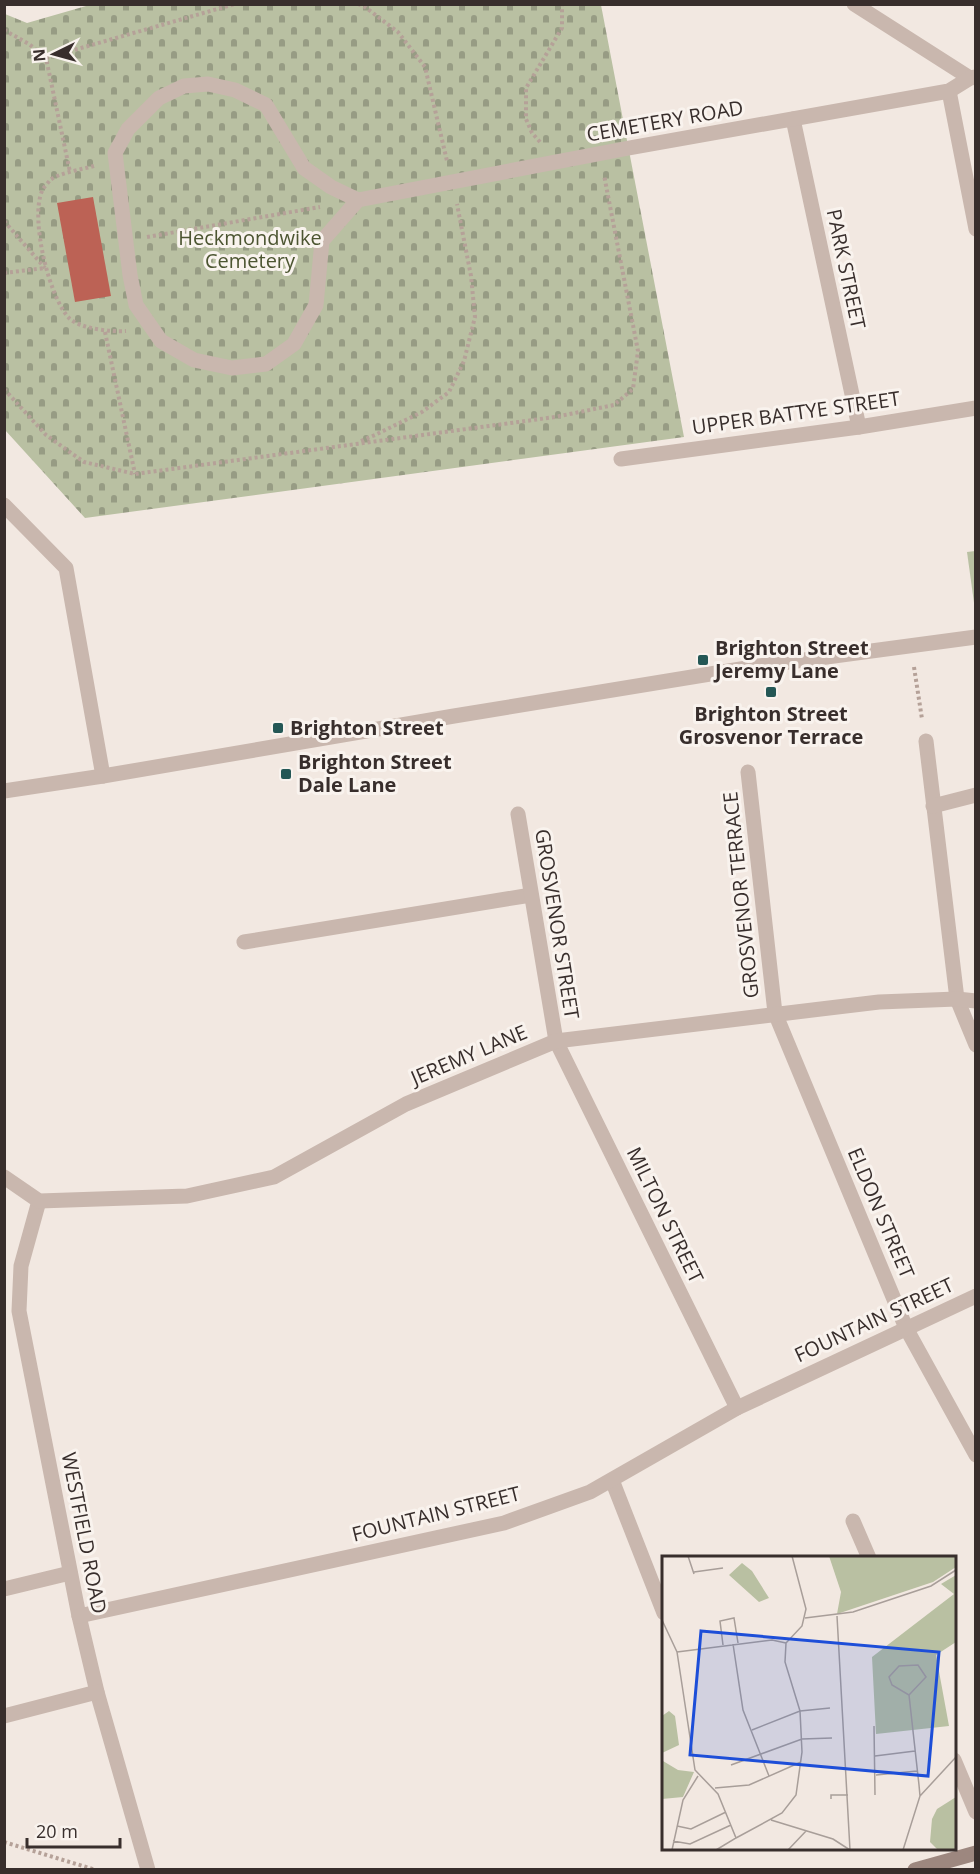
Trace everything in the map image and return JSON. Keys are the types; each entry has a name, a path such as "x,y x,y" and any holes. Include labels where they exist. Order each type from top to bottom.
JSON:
{"main road":[{"path":"915,1869 975,1853"}],"street":[{"path":"854,4 973,77"},
{"name":"CEMETERY ROAD","path":"358,200 949,91 973,77"},
{"path":"208,84 235,90 267,105 304,168 331,187 358,200 322,241 316,305 294,344 266,364 232,368 194,360 161,341 136,305 130,275 115,153 128,129 159,98 184,86 208,84"},
{"path":"949,91 975,229"},
{"name":"PARK STREET","path":"793,119 859,427"},
{"name":"UPPER BATTYE STREET","path":"621,459 859,427 975,408"},
{"path":"4,505 66,568 103,776"},
{"path":"6,788 103,776 747,668 975,636"},
{"path":"926,741 957,999 975,1045"},
{"name":"GROSVENOR TERRACE","path":"748,772 775,1013"},
{"path":"933,806 975,795"},
{"name":"GROSVENOR STREET","path":"518,814 556,1041"},
{"path":"244,942 531,895"},
{"name":"JEREMY LANE","path":"39,1201 187,1196 274,1178 406,1104 556,1041 879,1002 957,999 975,1001"},
{"name":"ELDON STREET","path":"775,1013 906,1328 975,1455"},
{"name":"MILTON STREET","path":"556,1041 737,1408"},
{"path":"4,1177 39,1201"},
{"name":"WESTFIELD ROAD","path":"39,1201 21,1266 19,1311 79,1616 97,1692 148,1869"},
{"name":"FOUNTAIN STREET","path":"79,1616 504,1523 590,1492 737,1408 975,1296"},
{"path":"612,1480 662,1610"},
{"path":"853,1521 870,1556"},
{"path":"4,1589 70,1573"},
{"path":"4,1716 97,1692"},
{"path":"956,1765 975,1812"}],"path":[{"path":"46,58 235,4"},
{"path":"352,444 422,412 449,392 464,361 475,317 471,276 425,66 398,32 358,4"},
{"path":"560,161 532,133 526,119 526,88 562,28 562,4"},
{"path":"4,30 29,44 46,58 70,172"},
{"path":"115,153 99,165 52,179 42,191 38,219 45,268 57,300 71,320 105,332 154,331"},
{"path":"4,389 46,435 84,462 135,474 555,417 614,405 633,389 638,351 600,154"},
{"path":"126,241 358,200"},
{"path":"4,222 45,268"},
{"path":"4,273 45,268"},
{"path":"105,332 135,474"},
{"path":"910,645 926,741"},
{"path":"4,1842 96,1869"}],"green space":[{"name":"Heckmondwike Cemetery","path":"93,4 601,5 684,437 85,518 5,430 5,14 27,23"},
{"path":"975,551 976,610 967,552"}],"building":[{"path":"93,197 111,296 75,302 57,203"}],"place":[{"name":"Brighton Street Jeremy Lane","path":"703,660"},
{"name":"Brighton Street Grosvenor Terrace","path":"771,692"},
{"name":"Brighton Street","path":"278,728"},
{"name":"Brighton Street Dale Lane","path":"286,774"}]}
